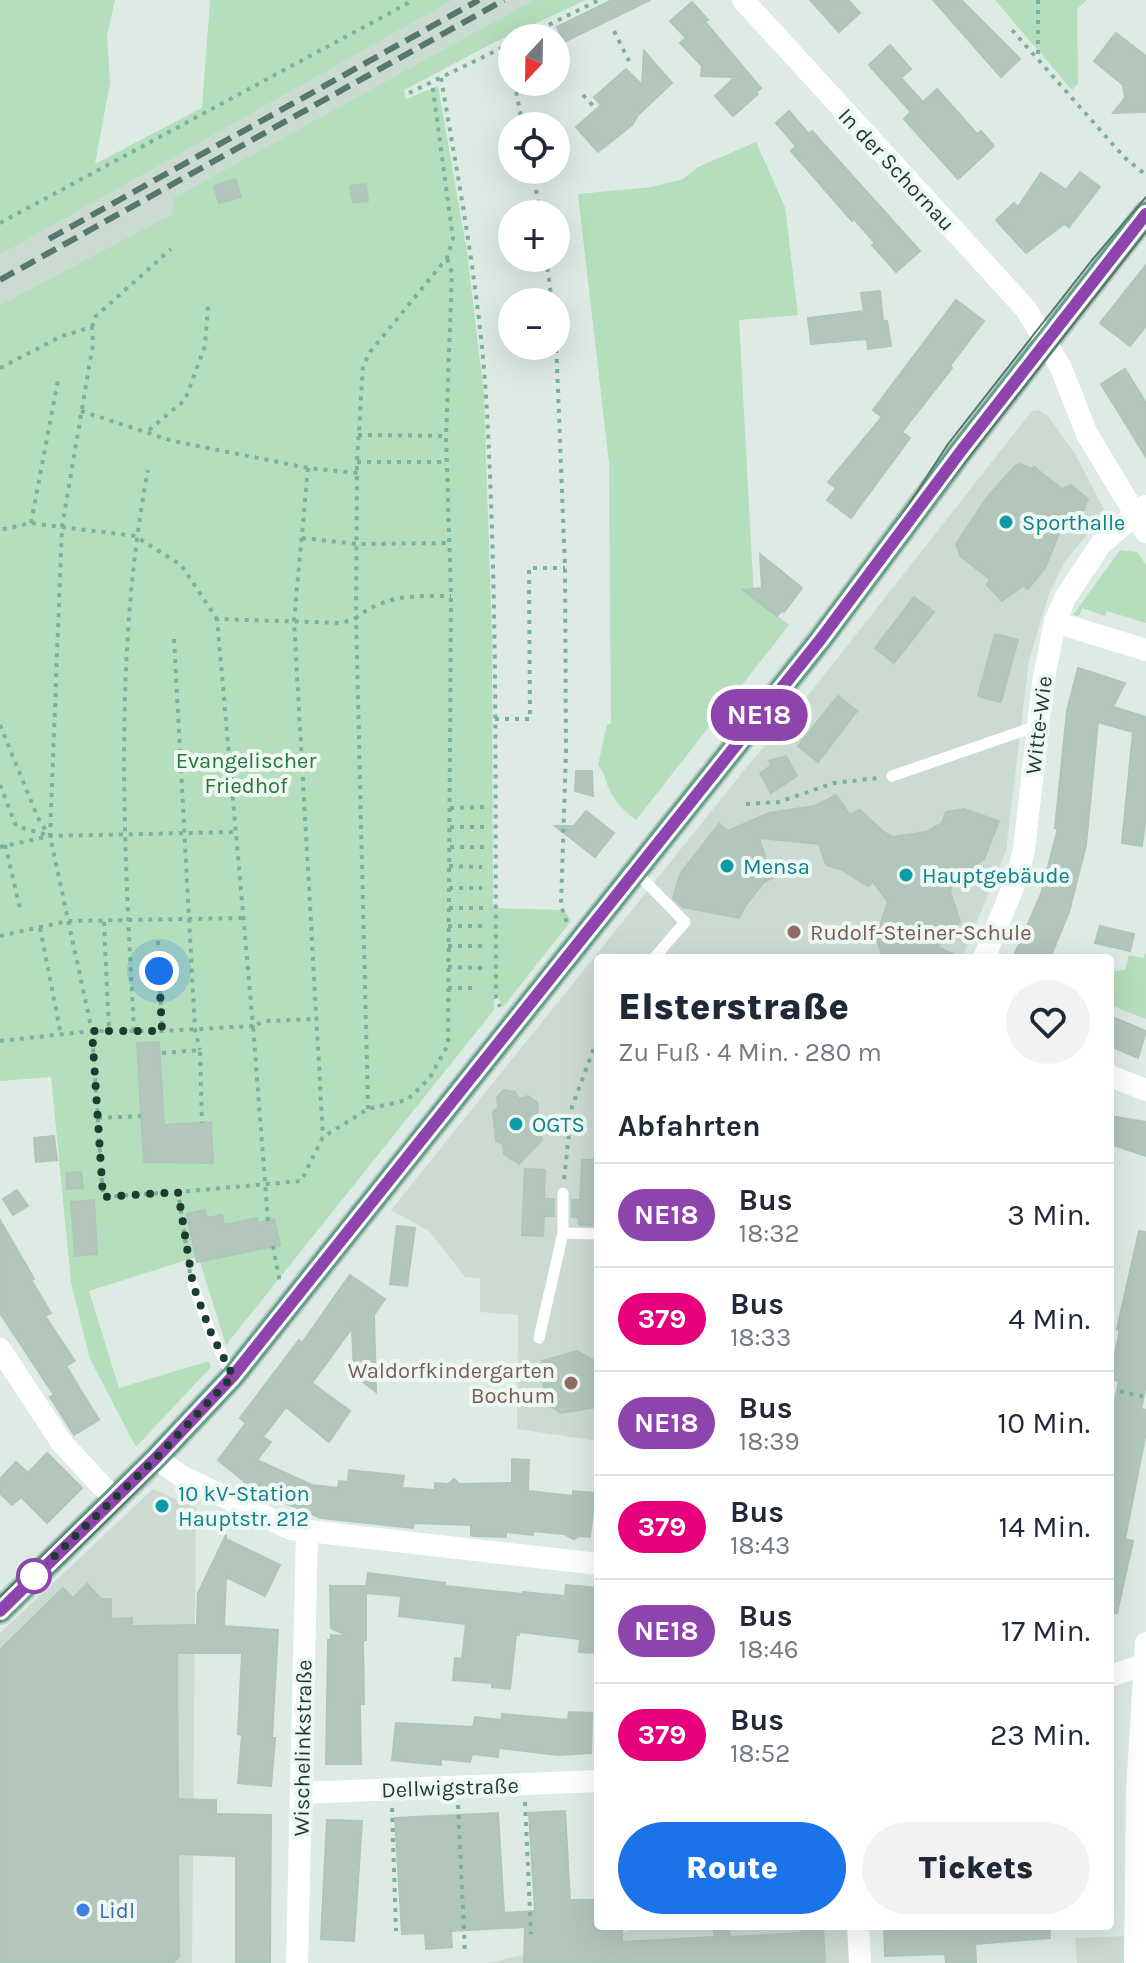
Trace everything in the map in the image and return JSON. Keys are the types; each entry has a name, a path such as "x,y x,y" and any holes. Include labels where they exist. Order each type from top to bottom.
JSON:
{"main road":[{"path":"0,1611 156,1458 233,1376 820,640 961,451 1146,214"}],"street":[{"name":"In der Schornau","path":"743,0 1026,309 1061,368 1087,434 1142,517"},
{"name":"Witte-Wie","path":"986,954 1018,875 1024,850 1037,726 1055,622 1065,598 1100,545 1142,517"},
{"path":"1055,622 1146,650"},
{"path":"1114,1078 1146,1090"},
{"path":"0,1349 56,1436 114,1499"},
{"path":"156,1458 181,1476 291,1529 594,1564"},
{"name":"Wischelinkstraße","path":"297,1963 307,1532"},
{"path":"1114,1674 1145,1657"},
{"path":"1135,1963 1137,1791 1145,1657"},
{"name":"Dellwigstraße","path":"301,1793 594,1781"},
{"path":"858,1930 860,1963"}],"lane":[{"path":"892,776 1037,726"},
{"path":"635,871 685,922 657,954"},
{"path":"539,1338 563,1233 563,1193"},
{"path":"563,1233 594,1234"},
{"path":"193,1285 211,1333 233,1376"}],"path":[{"path":"0,223 414,0"},
{"path":"550,24 599,0"},
{"path":"1038,0 1038,59"},
{"path":"1012,30 1124,157 1146,175"},
{"path":"614,31 629,61"},
{"path":"409,93 498,50"},
{"path":"441,78 477,308 486,395 495,719 496,997"},
{"path":"368,1109 356,618 361,383 363,366 370,352 447,258 453,239 432,82"},
{"path":"583,95 593,106"},
{"path":"171,249 96,316 62,527 50,836 92,1031 103,1197 301,1181 323,1137 294,621 308,468"},
{"path":"323,1137 368,1109 407,1100 429,1079 448,1045 451,596 446,436 452,273 447,258"},
{"path":"148,431 185,400 205,346 208,305"},
{"path":"0,368 62,336 92,327"},
{"path":"557,360 565,568 566,752 561,905 565,921 573,927"},
{"path":"31,523 58,380"},
{"path":"81,411 173,441 308,468 358,473"},
{"path":"358,435 446,436"},
{"path":"357,462 447,462"},
{"path":"134,1031 125,835 126,657 135,536 148,470"},
{"path":"0,530 31,523 135,536 181,565 217,619 268,1221"},
{"path":"302,538 357,544 450,543"},
{"path":"495,719 530,719 529,568 565,568"},
{"path":"217,619 342,623 356,618 372,605 403,597 451,596"},
{"path":"174,639 202,1123"},
{"path":"0,725 38,818 50,836"},
{"path":"746,804 779,802 834,783 892,776"},
{"path":"0,785 16,826 50,836"},
{"path":"450,808 484,807"},
{"path":"450,827 484,827"},
{"path":"21,912 3,846 50,836 236,832"},
{"path":"450,847 484,847"},
{"path":"449,866 482,867"},
{"path":"449,888 482,888"},
{"path":"449,908 483,908"},
{"path":"0,936 68,921 242,918"},
{"path":"104,922 109,1031"},
{"path":"448,926 485,926"},
{"path":"40,928 61,1035"},
{"path":"158,941 162,1031"},
{"path":"448,946 483,946"},
{"path":"448,967 482,968"},
{"path":"448,988 478,988"},
{"path":"0,1041 92,1031 195,1030 253,1026 265,1021 317,1019"},
{"path":"563,1193 572,1107 594,1048"},
{"path":"162,1053 200,1050"},
{"path":"98,1118 141,1116"},
{"path":"178,1192 193,1285"},
{"path":"273,1246 281,1290"},
{"path":"1114,1390 1146,1397"},
{"path":"525,1784 531,1934"},
{"path":"457,1787 465,1953"},
{"path":"391,1790 396,1931"}],"shaded area":[{"path":"453,0 533,0 175,198 172,214 0,305 0,255"},
{"name":"Rudolf-Steiner-Schule","path":"1038,410 1048,416 1075,454 1104,509 1064,563 1049,594 1029,660 1006,851 964,954 597,954 750,763 799,707 1031,412"},
{"name":"Rudolf-Steiner-Schule","path":"594,957 594,1440 517,1429 518,1315 480,1312 480,1278 465,1277 429,1231 391,1210"},
{"path":"153,1489 196,1508 192,1963 0,1963 0,1633"},
{"path":"632,1930 857,1930 870,1963 488,1963"},
{"path":"1127,1936 1146,1963 1077,1963 1075,1938"}],"green space":[{"path":"0,0 115,0 107,35 110,83 95,164 202,108 210,0 453,0 0,255"},
{"name":"Evangelischer Friedhof","path":"533,0 586,0 534,24 498,24 498,41 404,90 406,99 438,86 467,252 484,395 492,638 493,908 564,910 571,921 503,1007 498,997 494,997 494,1010 226,1345 196,1257 89,1291 119,1388 209,1361 211,1367 136,1447 90,1359 71,1282 51,1077 0,1081 0,305 172,214 174,198"},
{"path":"995,0 1087,0 1077,9 1078,83 1072,90"},
{"path":"756,142 785,207 798,315 739,320 754,599 789,625 636,820 614,798 598,765 607,725 611,724 609,463 578,194 652,187 683,179 698,167"},
{"path":"1120,550 1137,552 1146,565 1146,623 1107,611 1105,616 1082,608 1079,616 1073,615"},
{"path":"1146,952 1146,1019 1114,1007 1114,971 1125,970 1129,955 1143,958"}],"building":[{"path":"612,0 650,0 570,39 570,24 563,24"},
{"path":"810,0 848,0 860,13 839,32"},
{"path":"933,0 961,0 1020,59 1001,77"},
{"path":"692,2 761,88 733,116 715,96 735,77 701,76 702,66 680,43 686,38 670,21"},
{"path":"1116,33 1146,56 1146,112 1113,113 1125,98 1123,85 1094,61"},
{"path":"890,45 911,69 901,78 923,102 937,89 977,134 981,131 994,146 958,179 904,119 911,112 869,65"},
{"path":"644,51 672,83 638,115 632,125 598,152 576,127 601,105 594,97 626,69 642,85"},
{"path":"789,111 809,134 812,131 920,251 896,272 872,245 875,243 791,151 796,146 776,123"},
{"path":"1080,172 1100,187 1069,227 1064,224 1026,253 996,220 1014,203 1018,207 1041,173 1066,190"},
{"path":"236,179 241,197 219,203 214,186"},
{"path":"366,184 368,201 353,203 350,186"},
{"path":"1146,265 1146,326 1130,346 1100,323"},
{"path":"880,291 883,321 887,321 891,346 868,349 867,339 811,344 808,318 864,311 861,293"},
{"path":"956,300 984,321 902,432 910,438 851,518 827,500 836,488 828,482 882,417 873,410"},
{"path":"1125,369 1146,403 1146,457 1101,384"},
{"name":"Sporthalle","path":"1019,464 1034,467 1062,489 1071,485 1088,499 1074,531 1061,529 1045,568 1028,589 1023,586 1002,601 987,585 990,579 961,557 956,544 988,496"},
{"path":"760,554 802,588 784,612 782,610 777,616 743,590 762,588"},
{"path":"914,597 934,612 894,663 875,648"},
{"path":"995,634 1018,640 1001,702 978,696"},
{"path":"1078,668 1125,683 1113,707 1146,717 1146,815 1142,846 1122,843 1133,732 1098,722 1086,845 1069,912 1052,954 1015,954 1041,894 1058,828 1055,828 1067,711"},
{"path":"838,696 857,711 818,762 798,746"},
{"path":"786,756 797,776 771,793 760,773 771,766 769,761"},
{"path":"576,771 592,771 593,796 575,791"},
{"name":"Hauptgebäude","path":"836,795 850,815 860,810 893,837 926,832 942,823 946,812 964,809 999,821 984,859 954,880 950,891 960,922 937,947 953,954 882,954 876,938 888,902 873,882 868,886 842,870 826,865 819,844 759,838 772,878 764,882 739,918 683,907 673,898 680,874 719,824 728,831 769,813 815,806"},
{"path":"586,811 614,833 595,857 555,826 574,826"},
{"path":"1100,926 1134,934 1130,951 1095,943"},
{"path":"1114,1018 1146,1031 1138,1058 1114,1048"},
{"path":"159,1042 164,1125 211,1122 213,1163 144,1162 137,1043"},
{"name":"OGTS","path":"504,1090 515,1092 519,1099 528,1096 537,1102 538,1112 527,1123 540,1130 542,1140 519,1164 504,1154 503,1144 496,1141 493,1112 498,1107 497,1097"},
{"path":"1114,1117 1146,1122 1146,1156 1114,1145"},
{"path":"54,1136 57,1160 36,1162 34,1138"},
{"path":"582,1160 594,1160 594,1226 579,1225 579,1218 572,1217 572,1200 580,1200"},
{"path":"525,1169 545,1170 544,1199 554,1199 554,1216 544,1216 543,1236 522,1235"},
{"path":"81,1172 83,1188 67,1189 66,1173"},
{"path":"17,1190 28,1206 13,1215 3,1199"},
{"path":"94,1200 97,1254 75,1256 71,1202"},
{"path":"205,1210 207,1218 222,1215 224,1225 257,1218 258,1223 274,1219 280,1245 197,1262 187,1214"},
{"path":"0,1220 51,1313 45,1316 75,1361 66,1366 99,1420 74,1435 50,1397 54,1395 0,1313"},
{"path":"397,1226 415,1228 407,1286 390,1284"},
{"path":"1139,1231 1146,1232 1146,1385 1141,1409 1146,1410 1146,1432 1125,1539 1133,1541 1117,1613 1114,1613 1114,1405 1119,1381 1114,1380 1114,1358 1120,1330 1117,1329"},
{"path":"350,1275 385,1299 374,1315 376,1392 354,1375 352,1328 312,1383 350,1411 329,1442 286,1407 263,1437 271,1442 257,1460 312,1485 338,1488 339,1481 348,1482 349,1470 404,1476 402,1488 435,1490 435,1483 448,1484 454,1479 459,1484 512,1483 512,1459 529,1460 528,1491 573,1496 573,1491 594,1493 590,1537 574,1539 564,1534 533,1531 533,1535 506,1532 506,1537 474,1536 471,1535 471,1525 414,1523 413,1528 321,1518 242,1485 245,1482 218,1460 246,1423 240,1418 299,1340 302,1343"},
{"name":"Waldorfkindergarten Bochum","path":"577,1351 594,1361 594,1408 561,1413 545,1403 542,1361"},
{"path":"47,1453 82,1488 47,1523 21,1497 12,1505 0,1493 0,1479 16,1462 28,1473"},
{"path":"226,1535 226,1539 280,1565 265,1596 226,1577 224,1626 278,1630 271,1786 238,1783 242,1735 238,1734 242,1653 177,1653 178,1799 216,1800 216,1814 271,1815 270,1963 236,1963 236,1856 178,1854 179,1957 172,1963 0,1963 0,1650 63,1588 73,1598 87,1584 101,1599 111,1599 111,1619 132,1618 132,1626 197,1625 198,1593"},
{"path":"368,1573 445,1583 445,1586 523,1594 565,1596 566,1585 594,1588 594,1653 579,1652 580,1639 519,1632 516,1635 510,1689 492,1687 492,1683 453,1680 455,1658 462,1659 466,1624 399,1616 401,1596 366,1593 364,1704 360,1704 361,1764 326,1764 328,1640 331,1640 331,1635 348,1636 331,1628 330,1586 366,1586"},
{"path":"569,1712 592,1713 591,1753 558,1755 499,1748 498,1757 472,1754 470,1762 441,1759 441,1765 392,1760 396,1723 473,1727 475,1717 502,1720 502,1714 568,1720"},
{"path":"565,1811 570,1900 594,1900 594,1930 622,1930 622,1942 714,1937 714,1930 729,1930 730,1937 823,1930 825,1963 524,1963 525,1927 451,1931 452,1947 426,1949 425,1933 402,1934 395,1818 498,1813 504,1913 535,1911 529,1813"},
{"path":"327,1820 362,1821 354,1941 321,1939"},
{"path":"884,1930 1049,1930 1050,1938 975,1944 976,1963 946,1963 945,1954 885,1956"}],"tram line":[{"path":"0,1597 195,1409 239,1359 835,609 880,549 948,444 1092,260 1146,197"},
{"path":"673,832 1146,232"},
{"path":"0,1621 156,1471 242,1373"}],"railway":[{"path":"49,239 479,0"},
{"path":"0,280 504,0"}],"bus line":[{"name":"NE18","path":"0,1611 156,1458 233,1376 820,640 961,451 1146,214"}],"place":[{"name":"Sporthalle","path":"1006,522"},
{"name":"Mensa","path":"727,866"},
{"name":"Hauptgebäude","path":"906,875"},
{"name":"Rudolf-Steiner-Schule","path":"794,932"},
{"name":"OGTS","path":"516,1124"},
{"name":"Waldorfkindergarten Bochum","path":"571,1383"},
{"name":"10 kV-Station Hauptstr. 212","path":"162,1506"},
{"name":"Lidl","path":"83,1910"}],"route":[{"path":"34,1576 156,1458 233,1376 211,1333 193,1285 178,1192 103,1197 92,1031 162,1031 159,971"}]}
